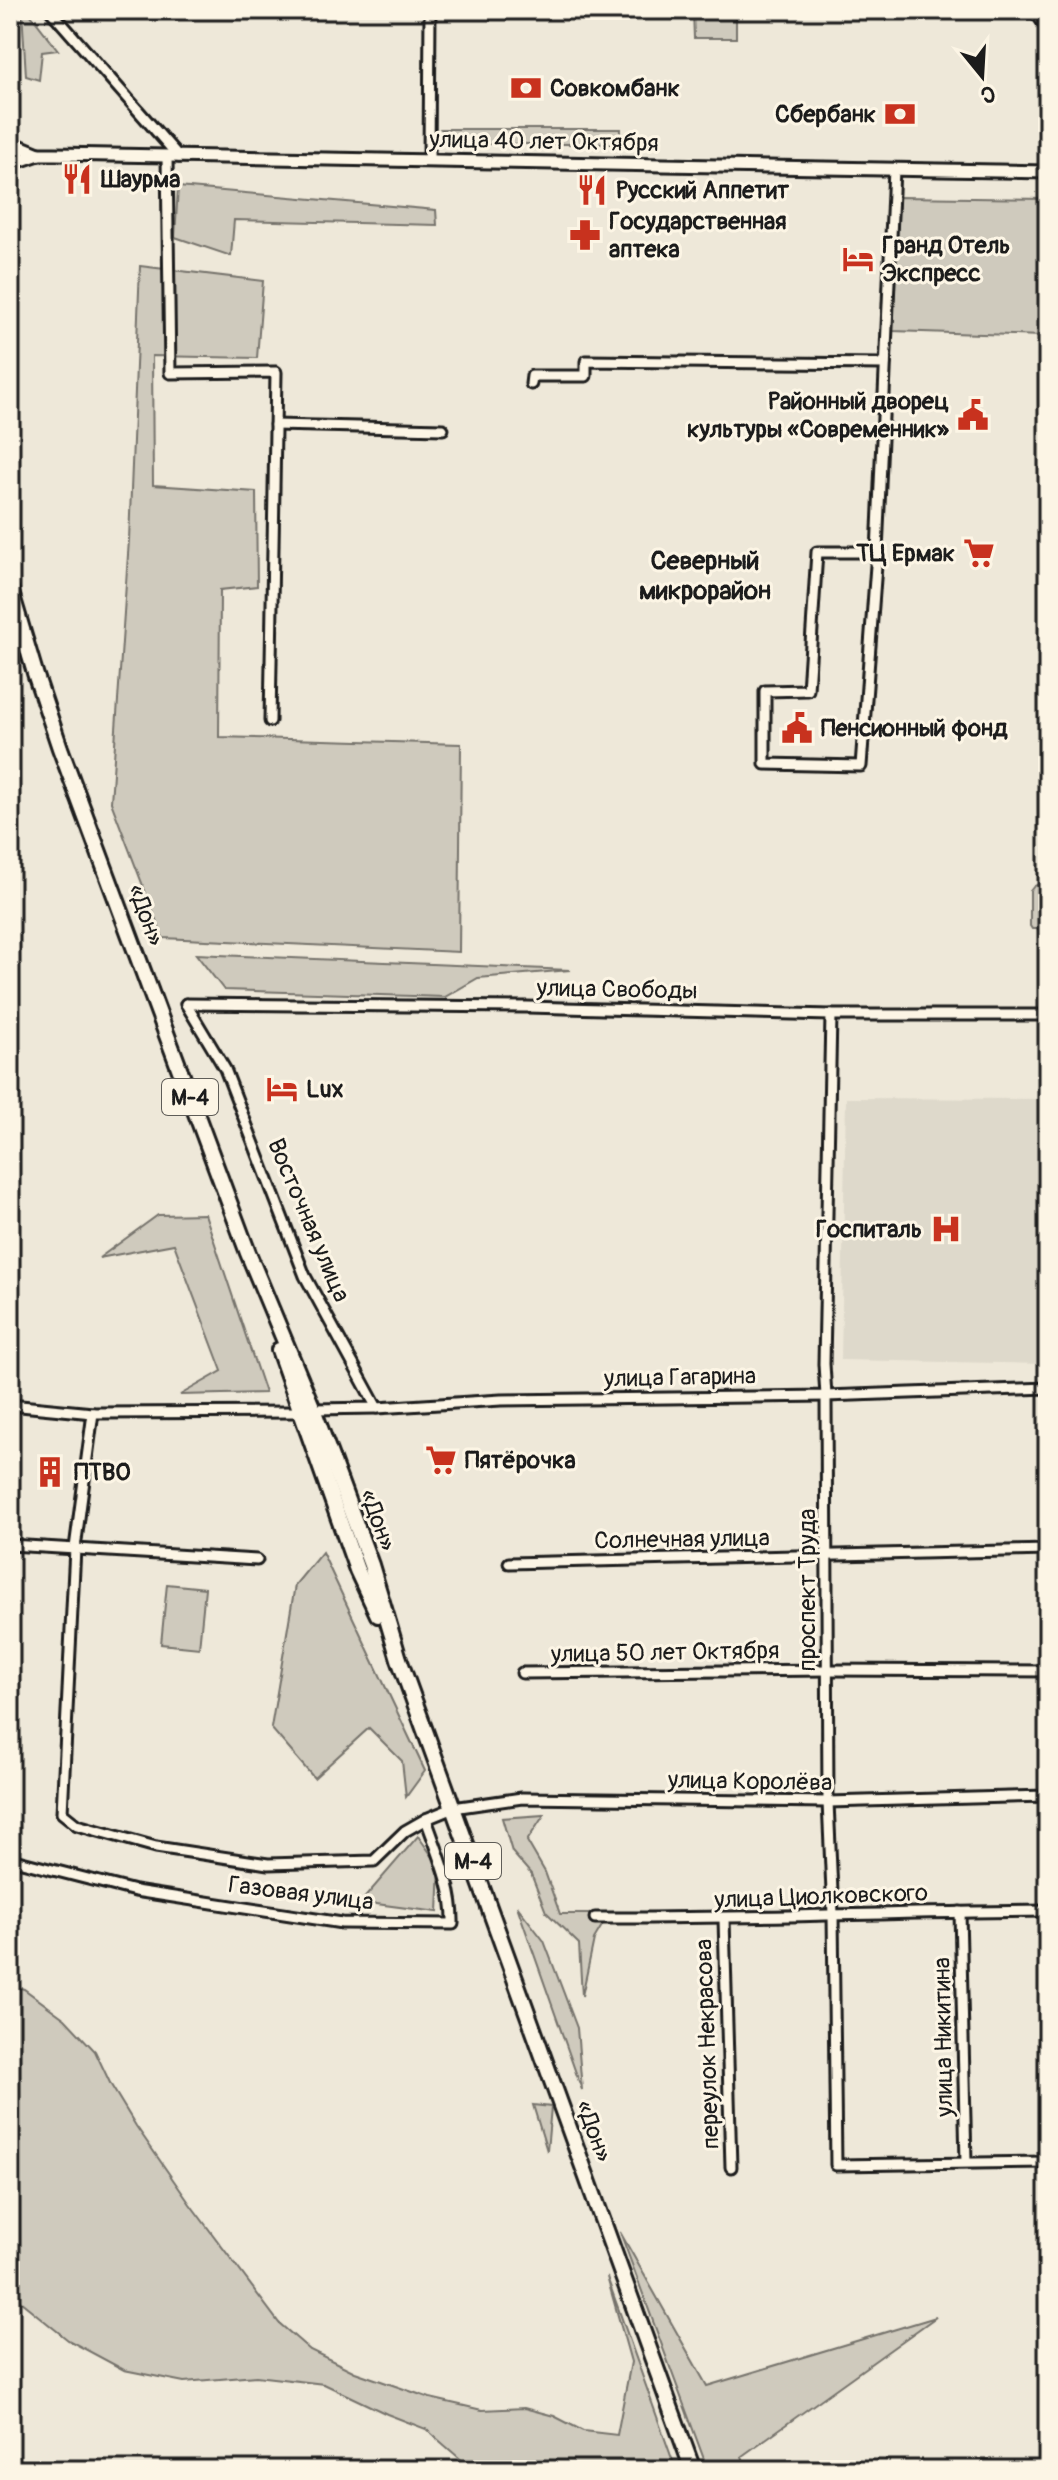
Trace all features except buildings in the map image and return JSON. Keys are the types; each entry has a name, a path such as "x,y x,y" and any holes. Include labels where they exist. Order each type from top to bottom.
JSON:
{"main road":[{"name":"«Дон»","path":"10,589 60,748 306,1410 357,1570 399,1659 693,2470"}],"street":[{"path":"50,10 173,157 170,373 276,372 270,721"},
{"path":"429,161 430,10"},
{"path":"1034,10 1048,30"},
{"name":"улица 40 лет Октября","path":"10,142 39,154"},
{"name":"улица 40 лет Октября","path":"10,164 39,154 1048,172"},
{"path":"877,552 817,552 808,690 765,691 765,764 861,766 877,552 894,169"},
{"path":"531,384 532,376 586,376 586,361 885,364"},
{"path":"275,425 443,429"},
{"name":"улица Свободы","path":"186,1004 527,1007 831,1015 1048,1015"},
{"name":"Восточная улица","path":"186,1004 225,1069 305,1276 377,1408"},
{"name":"проспект Труда","path":"831,1015 824,1349 828,1802 833,1914 836,2165 966,2162"},
{"name":"улица Гагарина","path":"10,1405 93,1413 306,1410 501,1400 826,1396 1048,1388"},
{"path":"93,1413 75,1548 62,1813 77,1825 156,1847 268,1864 374,1861 405,1831 453,1808"},
{"path":"10,1545 257,1560"},
{"name":"Солнечная улица","path":"509,1563 1048,1550"},
{"name":"улица 50 лет Октября","path":"522,1673 1048,1671"},
{"name":"улица Королёва","path":"453,1808 522,1798 828,1802 1048,1796"},
{"name":"Газовая улица","path":"10,1859 135,1891 342,1923 453,1924 451,1890 426,1819"},
{"name":"улица Циолковского","path":"595,1918 724,1919 1048,1911"},
{"name":"улица Никитина","path":"960,1912 966,2162"},
{"name":"переулок Некрасова","path":"724,1919 731,2167"},
{"path":"966,2162 1048,2162"}],"shaded area":[{"path":"22,10 27,10 58,50 42,52 39,80 26,76"},
{"path":"693,10 736,10 736,38 694,38"},
{"path":"441,129 621,129 620,144 455,144"},
{"path":"178,187 436,210 437,225 234,220 231,256 175,237"},
{"path":"899,197 1047,199 1048,266 1045,266 1045,274 1048,275 1048,365 1044,365 1045,342 1042,336 893,331"},
{"path":"140,266 263,281 257,358 152,356 153,485 256,492 257,586 220,590 219,737 461,744 459,952 163,938 111,802 129,540"},
{"path":"1040,884 1046,886 1048,891 1046,925 1032,929 1030,891"},
{"path":"196,954 570,970 478,978 445,997 224,990"},
{"name":"Госпиталь","path":"846,1098 1048,1099 1048,1364 841,1360"},
{"path":"205,1214 265,1393 180,1395 222,1371 174,1244 99,1258 158,1215"},
{"path":"322,1552 425,1771 406,1797 402,1761 369,1728 314,1778 271,1728 295,1585"},
{"path":"167,1584 205,1588 199,1648 161,1644"},
{"path":"544,1815 527,1841 545,1872 560,1914 609,1914 594,1939 582,1996 579,1944 546,1912 531,1874 512,1852 502,1818"},
{"path":"418,1836 440,1867 438,1912 361,1902"},
{"path":"517,1906 544,1941 577,2028 582,2090"},
{"path":"10,1985 24,1989 65,2019 95,2051 136,2126 190,2204 279,2323 310,2350 355,2372 430,2398 482,2410 524,2408 554,2416 583,2431 617,2435 631,2362 607,2277 676,2470 473,2470 426,2429 324,2384 256,2376 184,2382 124,2370 68,2340 10,2293"},
{"path":"533,2105 551,2107 547,2151"},
{"path":"620,2232 707,2386 936,2317 742,2456 747,2470 708,2470"}],"place":[{"name":"Совкомбанк","path":"526,88"},
{"name":"Сбербанк","path":"900,114"},
{"name":"Шаурма","path":"77,179"},
{"name":"Русский Аппетит","path":"592,190"},
{"name":"Государственная аптека","path":"585,235"},
{"name":"Гранд Отель Экспресс","path":"858,259"},
{"name":"Районный дворец культуры «Современник»","path":"973,415"},
{"name":"ТЦ Ермак","path":"979,553"},
{"name":"Пенсионный фонд","path":"797,728"},
{"name":"Lux","path":"282,1089"},
{"name":"Госпиталь","path":"946,1229"},
{"name":"Пятёрочка","path":"441,1460"},
{"name":"ПТВО","path":"50,1472"}],"district":[{"name":"Северный микрорайон","path":"705,575"}]}
